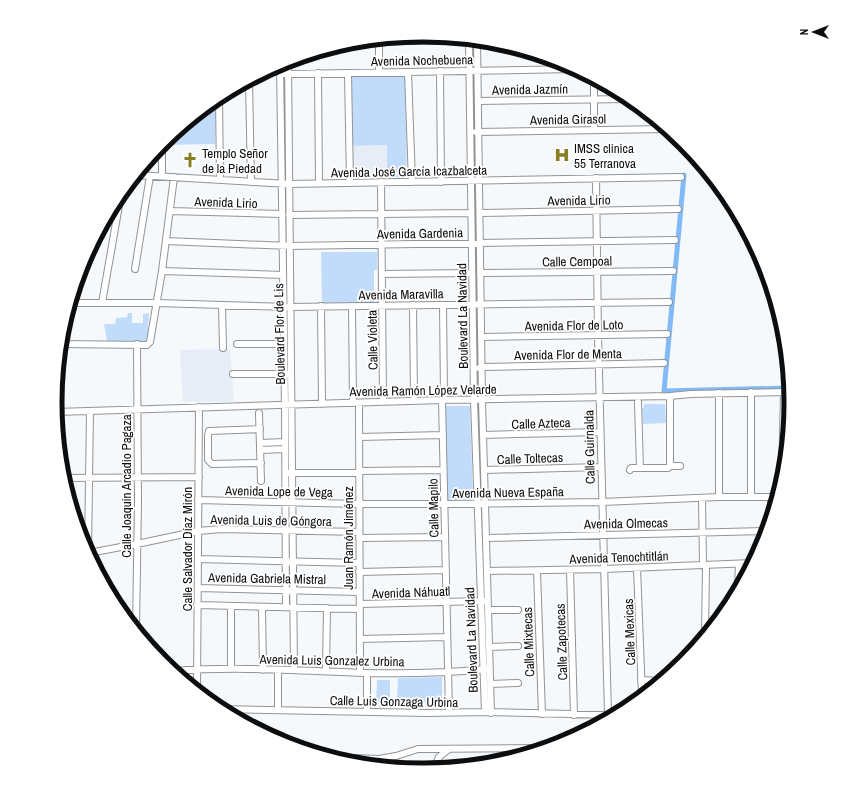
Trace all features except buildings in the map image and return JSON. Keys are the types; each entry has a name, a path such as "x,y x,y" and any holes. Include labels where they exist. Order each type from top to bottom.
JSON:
{"street":[{"path":"379,45 379,72"},
{"name":"Boulevard La Navidad","path":"469,45 474,400 484,601 483,670 488,712"},
{"name":"Boulevard La Navidad","path":"478,46 482,400 487,572 484,601 488,610 490,669 488,712"},
{"name":"Boulevard Flor de Lis","path":"286,607 285,502 289,473 286,246 288,68"},
{"name":"Avenida Nochebuena","path":"281,73 561,69"},
{"path":"440,71 441,182"},
{"path":"348,72 350,182"},
{"path":"408,72 412,182"},
{"name":"Boulevard Flor de Lis","path":"281,73 286,184"},
{"path":"318,73 319,184"},
{"path":"594,85 594,130"},
{"path":"249,87 251,182"},
{"name":"Avenida Jazmín","path":"478,101 617,99"},
{"path":"219,106 220,180"},
{"name":"Avenida Girasol","path":"470,132 659,129"},
{"path":"162,154 162,176"},
{"name":"Avenida José García Icazbalceta","path":"143,176 286,184 681,177"},
{"path":"135,269 150,176"},
{"path":"67,344 147,345 150,342 162,271 174,177"},
{"name":"Calle Guirnalda","path":"596,178 598,365 604,569 611,710"},
{"name":"Calle Violeta","path":"381,182 383,402"},
{"name":"Avenida Lirio","path":"480,213 678,209"},
{"path":"102,303 118,210"},
{"name":"Avenida Lirio","path":"170,211 286,215 471,213"},
{"name":"Avenida Gardenia","path":"166,241 286,246 675,240"},
{"name":"Boulevard Flor de Lis","path":"286,246 283,276 287,307 284,344 288,374"},
{"name":"Calle Cempoal","path":"480,273 673,270"},
{"path":"162,271 283,276"},
{"path":"382,274 472,273"},
{"name":"Avenida Maravilla","path":"77,303 157,303 287,307 669,302"},
{"path":"222,305 223,348"},
{"path":"413,305 414,401"},
{"name":"Calle Mapilo","path":"442,305 444,396 442,400 443,470 449,712"},
{"path":"321,306 322,404"},
{"name":"Juan Ramón Jiménez","path":"352,306 359,437 360,639 367,712"},
{"name":"Avenida Flor de Loto","path":"481,337 667,334"},
{"name":"Calle Joaquín Arcadio Pagaza","path":"136,621 138,344"},
{"path":"237,344 284,344"},
{"name":"Avenida Flor de Menta","path":"474,370 482,367 664,364"},
{"path":"234,374 288,374"},
{"path":"751,497 752,392"},
{"name":"Avenida Ramón López Velarde","path":"62,412 442,400 599,396 670,396 719,393 784,392"},
{"path":"599,396 663,393"},
{"path":"719,393 719,497"},
{"path":"670,396 670,466"},
{"path":"638,402 640,468"},
{"name":"Boulevard Flor de Lis","path":"288,405 285,449 292,503 294,670"},
{"name":"Calle Salvador Díaz Mirón","path":"197,683 199,408"},
{"path":"88,536 90,411"},
{"path":"259,413 261,481"},
{"path":"260,429 209,432 208,460 212,464 261,463"},
{"name":"Calle Azteca","path":"483,436 600,432"},
{"path":"359,437 443,435"},
{"path":"260,443 285,442"},
{"path":"260,450 285,449"},
{"path":"630,470 631,468 668,468 670,466 680,466"},
{"name":"Calle Toltecas","path":"484,470 601,467"},
{"path":"289,473 443,470"},
{"path":"70,478 198,477"},
{"name":"Avenida Nueva España","path":"360,504 602,502 702,499 719,497 771,497"},
{"path":"702,499 705,565 705,627"},
{"name":"Avenida Lope de Vega","path":"198,500 360,504"},
{"name":"Avenida Luis de Góngora","path":"95,551 137,544 198,531 221,529 359,535"},
{"name":"Avenida Olmecas","path":"486,538 759,531"},
{"path":"359,535 445,536"},
{"path":"198,559 359,563"},
{"path":"738,576 739,564"},
{"name":"Avenida Tenochtitlán","path":"487,572 745,564"},
{"name":"Calle Mexicas","path":"637,568 642,689"},
{"path":"359,572 446,570"},
{"name":"Calle Zapotecas","path":"570,570 574,715"},
{"name":"Calle Mixtecas","path":"538,571 542,714"},
{"name":"Avenida Gabriela Mistral","path":"198,588 360,592"},
{"name":"Avenida Náhuatl","path":"197,605 327,608 484,601"},
{"path":"231,606 231,669"},
{"path":"262,607 263,670"},
{"path":"326,671 327,608"},
{"path":"488,610 518,610"},
{"path":"360,639 447,637"},
{"path":"489,647 518,646"},
{"name":"Avenida Luis Gonzalez Urbina","path":"181,670 231,669 363,673 490,669"},
{"path":"278,670 278,710"},
{"path":"641,680 653,680"},
{"path":"490,684 518,683"},
{"name":"Calle Luis Gonzaga Urbina","path":"234,709 367,712 488,712 603,715"},
{"path":"368,759 379,759 418,750 525,748"},
{"path":"437,762 439,758 451,749"}],"shaded area":[{"path":"405,76 407,177 387,178 387,145 352,146 351,77"},
{"path":"216,108 215,144 171,145 185,131"},
{"path":"387,145 387,178 353,179 352,146"},
{"path":"321,252 377,252 377,270 374,270 374,302 322,303"},
{"path":"128,313 132,313 132,323 143,323 143,314 149,313 147,343 107,341 104,324 115,324 116,318 127,317"},
{"path":"230,349 234,401 183,402 180,350"},
{"path":"644,404 665,404 666,423 643,424 642,408 644,408"},
{"path":"444,406 470,406 473,500 447,501"},
{"path":"442,677 442,703 397,702 398,678"},
{"path":"377,680 390,680 390,702 376,703"}],"waterway":[{"path":"684,175 664,391 783,388"}],"place":[{"name":"IMSS clinica 55 Terranova","path":"562,155"},
{"name":"Templo Señor de la Piedad","path":"190,160"}]}
